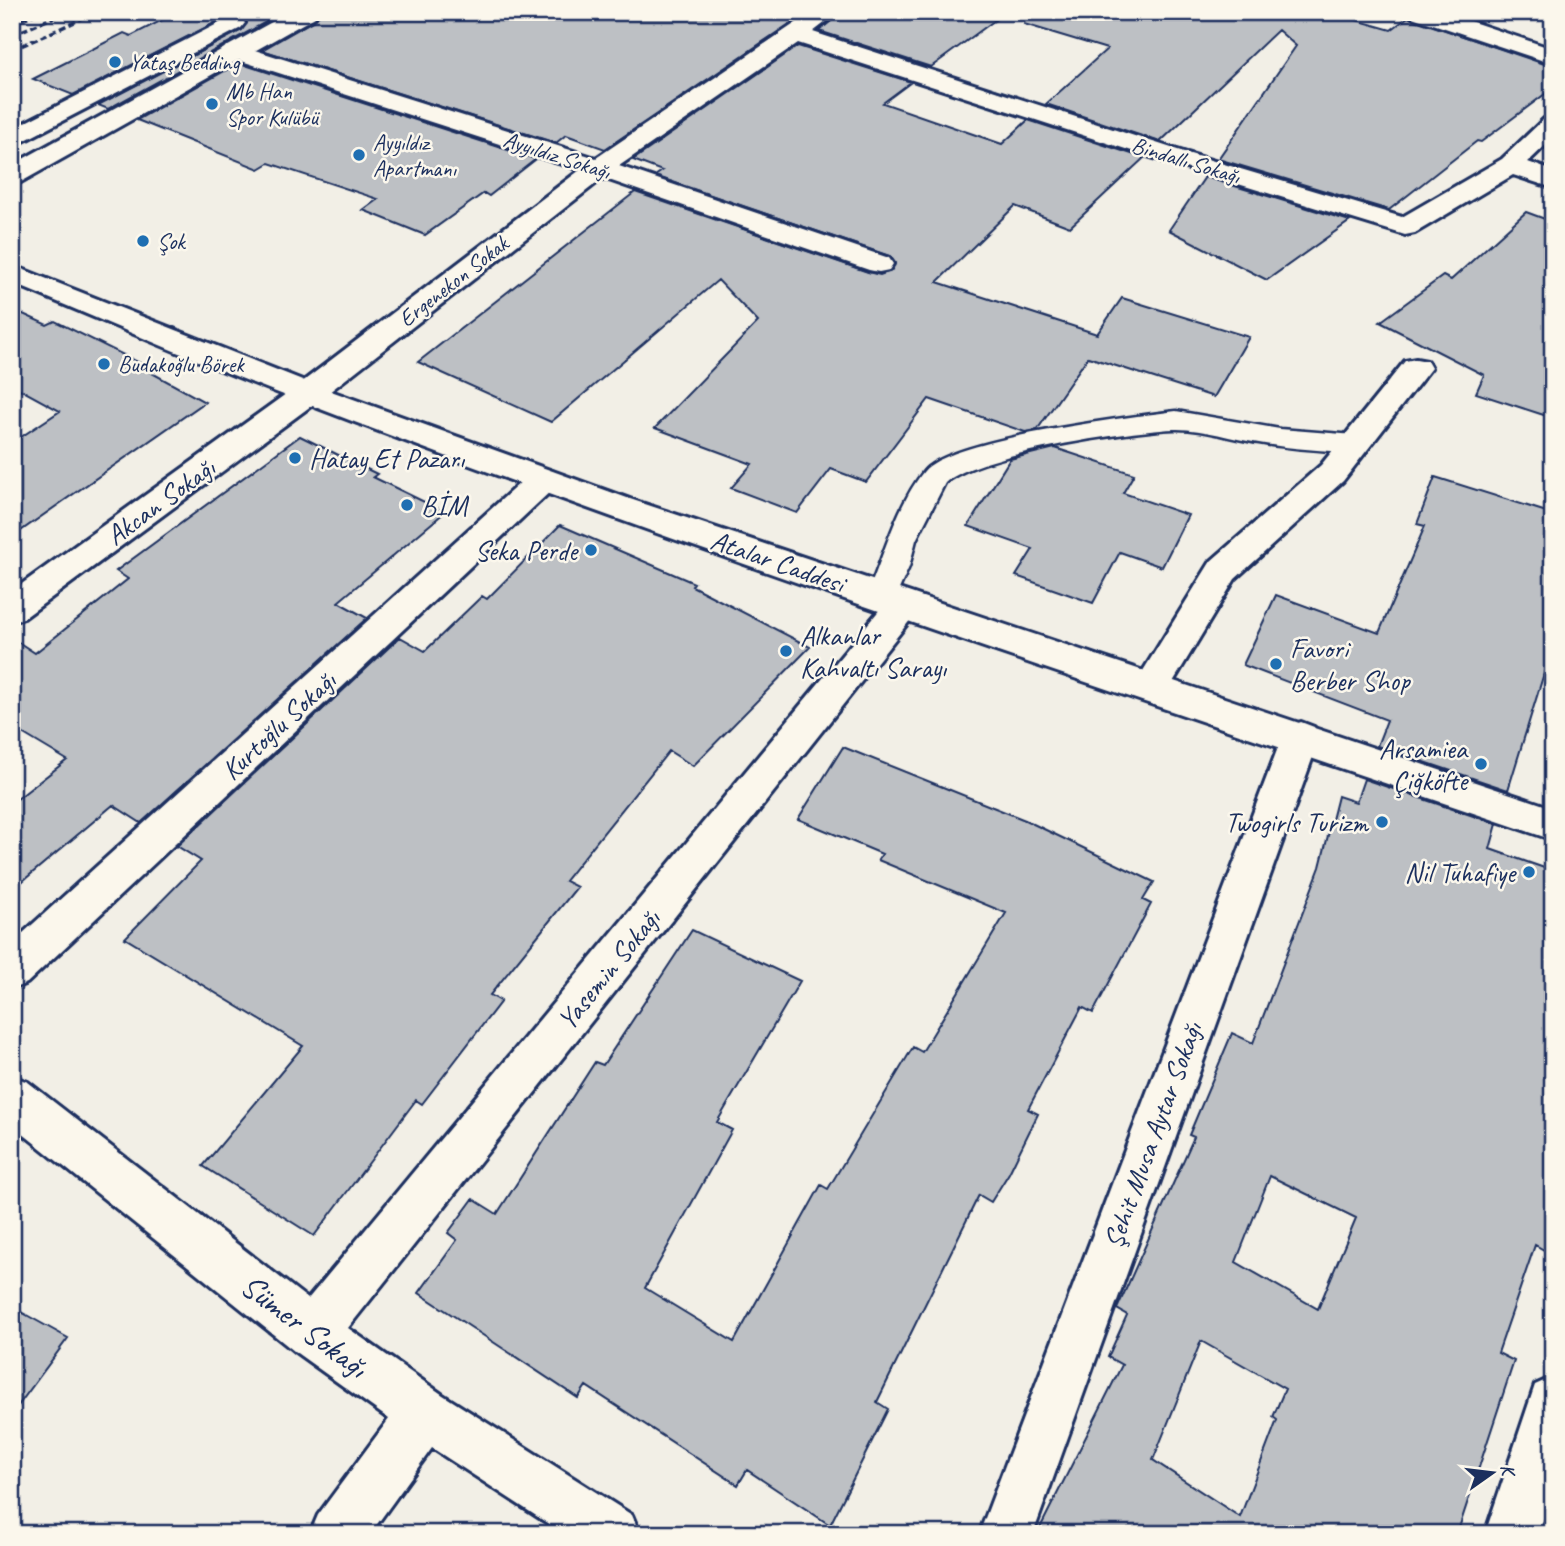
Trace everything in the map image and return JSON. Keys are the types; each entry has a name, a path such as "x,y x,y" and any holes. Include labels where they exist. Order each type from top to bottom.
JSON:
{"street":[{"path":"12,139 253,12"},
{"path":"12,176 307,12"},
{"name":"Ergenekon Sokak","path":"308,393 599,168 828,12"},
{"path":"1420,12 1553,57"},
{"name":"Bindallı Sokağı","path":"794,34 1178,158 1405,227 1511,165 1553,124"},
{"name":"Ayyıldız Sokağı","path":"234,51 599,168 879,264"},
{"path":"1511,165 1553,180"},
{"name":"Atalar Caddesi","path":"12,273 308,393 543,480 1553,824"},
{"path":"1151,687 1223,570 1332,472 1416,368"},
{"name":"Akcan Sokağı","path":"12,609 308,393"},
{"name":"Kurtoğlu Sokağı","path":"12,970 543,480"},
{"name":"Yasemin Sokağı","path":"312,1333 892,601"},
{"name":"Şehit Musa Aytar Sokağı","path":"1006,1534 1301,737"},
{"name":"Sümer Sokağı","path":"12,1097 312,1333 425,1413 613,1534"},
{"path":"1512,1534 1553,1403"},
{"path":"337,1534 425,1413"}],"lane":[{"path":"892,601 894,567 901,540 934,477 943,469 990,453 1076,432 1176,420 1280,438 1355,444"}],"building":[{"path":"178,12 284,12 108,109 98,105 242,30 247,21 242,15 232,14 73,95 33,79 124,33 131,36"},
{"path":"320,12 807,12 605,149 566,135 556,143 262,50 316,19"},
{"path":"842,12 1006,12 931,67 819,31"},
{"path":"1026,12 1328,12 1391,30 1408,17 1553,67 1553,88 1481,142 1477,141 1389,210 1218,159 1296,46 1278,30 1160,142 1046,104 1107,49 1024,24"},
{"path":"798,46 911,82 883,103 1002,144 1028,120 1144,158 1070,227 1015,206 937,282 1097,334 1122,298 1249,337 1214,397 1088,357 1037,430 1025,432 929,399 866,482 831,469 797,513 731,488 752,464 655,428 758,322 718,280 551,422 418,362 635,192 868,272 880,275 891,271 895,263 890,256 655,176 662,171 633,160"},
{"path":"239,63 536,159 489,196 484,193 425,235 363,210 378,199 269,163 259,169 137,120"},
{"path":"1205,177 1350,221 1267,280 1169,230"},
{"path":"1526,212 1553,222 1553,418 1476,393 1484,375 1380,322 1443,276 1451,280"},
{"path":"12,309 47,325 55,321 156,371 152,373 205,402 12,537 12,443 60,411 12,385"},
{"path":"300,436 377,474 373,477 445,512 338,602 367,618 141,823 113,805 12,890 12,803 67,760 12,727 12,638 35,653 128,579 116,571"},
{"path":"1055,448 1134,474 1123,493 1188,515 1162,567 1120,552 1093,603 1016,576 1033,549 968,526 1010,459"},
{"path":"1435,477 1553,514 1553,644 1508,790 1377,746 1387,720 1243,665 1276,595 1379,633 1425,526 1417,524"},
{"path":"560,525 694,583 692,586 810,647 693,766 669,751 565,881 577,887 490,995 501,1001 422,1104 416,1100 314,1236 203,1166 303,1046 125,938 201,861 177,846 400,637 425,651 482,596 487,599"},
{"path":"843,747 1025,820 1154,882 1143,900 1151,904 1093,1013 1082,1007 1028,1109 1038,1114 1009,1173 991,1202 979,1195 877,1402 888,1409 830,1525 747,1470 738,1485 586,1386 578,1398 419,1293 457,1240 448,1233 473,1199 497,1214 595,1062 603,1065 692,930 800,981 717,1122 732,1130 645,1288 734,1342 821,1185 828,1189 913,1047 922,1052 1006,913 878,860 882,854 798,819"},
{"path":"1364,779 1497,824 1490,849 1553,871 1553,1255 1535,1245 1498,1353 1514,1361 1457,1534 1037,1534 1122,1365 1108,1357 1127,1315 1117,1309 1194,1137 1189,1135 1232,1033 1253,1043 1320,867 1338,796 1356,802","holes":["1270,1176 1356,1218 1318,1309 1236,1262","1201,1341 1285,1389 1273,1417 1277,1420 1240,1517 1153,1460"]},
{"path":"12,1307 68,1338 12,1414"}],"railway":[{"path":"12,24 39,12"},
{"path":"12,35 66,12"},
{"path":"12,50 97,12"}],"place":[{"name":"Yataş Bedding","path":"115,62"},
{"name":"Mb Han Spor Kulübü","path":"212,104"},
{"name":"Ayyıldız Apartmanı","path":"359,155"},
{"name":"Şok","path":"143,241"},
{"name":"Budakoğlu Börek","path":"104,364"},
{"name":"Hatay Et Pazarı","path":"295,458"},
{"name":"BİM","path":"407,505"},
{"name":"Seka Perde","path":"591,550"},
{"name":"Alkanlar Kahvaltı Sarayı","path":"786,651"},
{"name":"Favori Berber Shop","path":"1276,664"},
{"name":"Arsamiea Çiğköfte","path":"1481,764"},
{"name":"Twogirls Turizm","path":"1382,822"},
{"name":"Nil Tuhafiye","path":"1529,872"}]}
